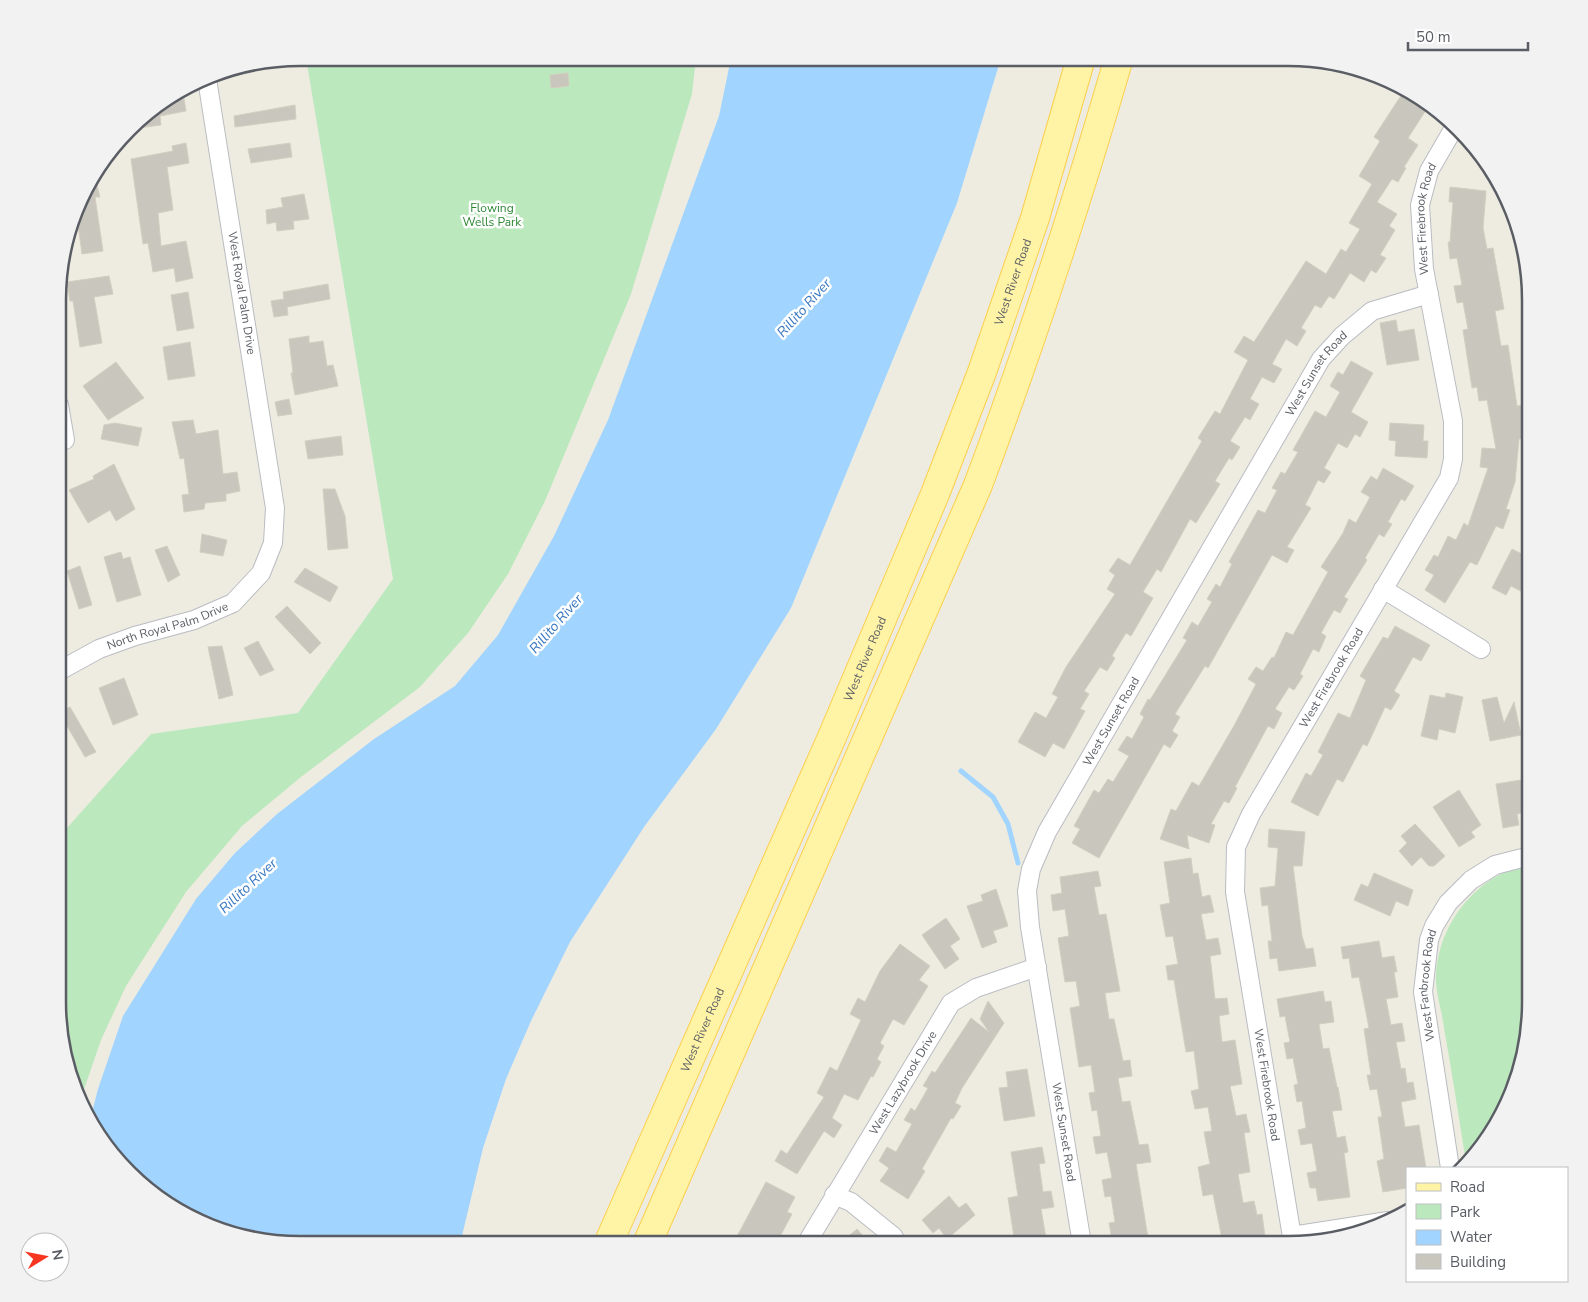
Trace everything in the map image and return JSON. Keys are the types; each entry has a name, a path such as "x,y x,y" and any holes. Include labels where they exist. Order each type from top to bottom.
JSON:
{"main road":[{"name":"West River Road","path":"612,1236 936,494 982,372 1035,218 1079,66"},
{"path":"650,1236 978,485 1019,376 1077,203 1117,66"},
{"path":"754,913 784,929"}],"street":[{"name":"West Royal Palm Drive","path":"208,85 275,508"},
{"name":"West Firebrook Road","path":"1291,1236 1234,892 1236,847 1251,814 1450,478 1454,460 1453,421 1424,270 1420,205 1429,171 1451,133"},
{"name":"West Sunset Road","path":"1081,1236 1030,927 1027,891 1031,869 1047,832 1321,359 1342,336 1372,311 1429,294"},
{"name":"North Royal Palm Drive","path":"66,667 99,649 135,636 194,620 233,603 261,573 273,544 275,508"},
{"path":"1383,590 1481,650"},
{"name":"West Fanbrook Road","path":"1450,1167 1423,992 1423,973 1429,940 1434,926 1448,903 1471,880 1495,865 1522,858"},
{"name":"West Lazybrook Drive","path":"811,1236 951,1003 976,988 1037,967"},
{"path":"834,1195 851,1202 893,1236"}],"green space":[{"name":"Flowing Wells Park","path":"307,66 695,66 692,94 631,294 545,501 508,574 468,633 420,687 301,777 242,826 186,892 126,986 101,1040 84,1090 74,1062 68,1032 66,1002 66,829 151,734 298,713 393,579"},
{"path":"1522,866 1522,1002 1520,1032 1514,1062 1498,1105 1482,1132 1465,1155 1437,988 1436,975 1439,955 1453,919 1465,903 1494,878 1511,869"}],"water":[{"name":"Rillito River","path":"729,66 999,66 957,203 791,608 716,729 644,827 570,942 531,1021 506,1079 483,1148 462,1236 300,1236 270,1234 240,1228 197,1212 170,1196 146,1178 124,1156 93,1110 123,1016 196,899 235,853 277,814 374,739 455,686 498,635 554,536 608,420 719,116"}],"building":[{"path":"568,73 569,86 551,88 550,75"},
{"path":"1401,96 1425,111 1408,138 1418,145 1404,167 1406,168 1398,182 1392,179 1377,202 1397,214 1389,226 1395,230 1380,255 1386,258 1376,273 1371,270 1364,282 1350,273 1334,299 1329,296 1321,308 1315,305 1301,328 1306,331 1297,346 1286,339 1272,364 1282,369 1274,383 1262,377 1250,399 1259,404 1250,420 1245,417 1230,441 1240,447 1232,460 1229,458 1215,481 1220,484 1196,523 1190,519 1161,572 1157,569 1143,592 1153,598 1131,636 1126,633 1112,656 1115,658 1107,671 1100,667 1084,691 1089,694 1080,709 1085,711 1064,749 1053,743 1045,757 1018,742 1035,712 1046,718 1058,697 1052,694 1066,667 1115,594 1107,589 1115,575 1109,571 1118,558 1130,565 1202,441 1198,438 1215,411 1220,414 1248,360 1234,352 1244,336 1254,342 1306,261 1326,274 1341,249 1346,252 1360,229 1349,223 1372,184 1359,176 1380,141 1374,137"},
{"path":"184,98 186,111 160,116 161,125 143,127"},
{"path":"295,105 296,119 235,127 234,116"},
{"path":"186,143 189,163 167,167 173,210 158,213 161,246 186,241 193,278 176,282 174,268 153,272 148,243 143,244 131,159 173,151 172,146"},
{"path":"290,143 292,157 251,163 248,149"},
{"path":"97,185 100,197 95,197 103,251 82,254 78,227"},
{"path":"1450,187 1486,191 1483,228 1487,249 1493,248 1504,309 1495,311 1501,346 1508,345 1517,406 1522,405 1522,438 1519,439 1515,482 1506,509 1510,510 1503,529 1496,526 1477,565 1470,562 1445,603 1425,590 1434,575 1425,570 1434,555 1438,557 1448,536 1456,540 1464,523 1468,526 1488,468 1480,467 1482,448 1496,449 1487,400 1479,401 1477,387 1472,388 1463,330 1468,329 1463,302 1457,303 1454,286 1462,285 1457,258 1450,259 1448,242 1450,242 1453,202 1449,202"},
{"path":"304,194 309,219 293,221 294,229 277,231 276,222 267,224 266,210 283,207 281,198"},
{"path":"109,276 113,294 94,297 102,343 80,347 73,301 70,301 67,282"},
{"path":"328,284 330,299 287,307 288,315 274,317 271,301 284,299 283,292"},
{"path":"188,292 194,328 177,331 171,295"},
{"path":"1396,320 1398,332 1414,329 1419,360 1387,365 1380,323"},
{"path":"309,336 309,343 323,341 327,366 333,365 338,386 295,395 291,373 293,373 289,339"},
{"path":"190,342 195,376 168,380 163,347"},
{"path":"1351,361 1373,373 1351,412 1368,422 1360,437 1355,434 1347,448 1338,443 1324,468 1331,472 1324,483 1318,480 1305,505 1311,508 1287,547 1294,550 1287,563 1272,555 1208,668 1205,666 1175,714 1180,717 1172,731 1178,735 1170,748 1164,744 1099,858 1072,843 1080,829 1074,826 1094,790 1099,793 1108,779 1113,782 1129,756 1118,750 1127,736 1132,739 1144,717 1140,714 1187,640 1183,638 1192,622 1198,626 1212,602 1207,599 1216,584 1220,587 1232,564 1229,562 1258,510 1265,513 1277,490 1272,488 1281,472 1285,474 1298,452 1293,450 1315,411 1326,417 1340,392 1330,386 1338,372 1343,375"},
{"path":"116,362 144,398 108,420 83,386"},
{"path":"289,399 292,414 278,416 275,402"},
{"path":"193,420 196,434 218,430 223,474 237,472 240,491 226,494 226,501 205,503 204,509 184,512 182,495 189,494 184,458 180,459 172,422"},
{"path":"115,423 142,428 138,446 101,439 104,425"},
{"path":"1390,423 1424,425 1423,441 1428,441 1427,458 1395,456 1396,441 1389,440"},
{"path":"341,436 343,455 308,459 305,441"},
{"path":"114,464 135,509 116,521 110,510 88,523 69,490 94,479 93,476"},
{"path":"1383,468 1414,486 1405,501 1401,499 1388,522 1392,524 1384,537 1379,534 1365,558 1367,560 1344,597 1348,599 1340,613 1334,610 1321,633 1326,636 1319,652 1313,649 1300,674 1303,676 1294,690 1289,687 1275,709 1282,713 1274,729 1268,726 1235,787 1237,788 1229,803 1224,801 1211,824 1215,825 1209,843 1187,835 1189,849 1160,839 1171,809 1176,811 1192,782 1199,786 1235,724 1256,684 1248,679 1256,667 1263,671 1272,657 1274,658 1286,632 1293,635 1328,572 1321,567 1343,533 1349,519 1356,523 1370,497 1361,492 1371,476 1377,480"},
{"path":"323,489 335,489 345,516 348,548 328,550"},
{"path":"202,534 227,540 223,556 200,552"},
{"path":"167,546 180,575 168,582 155,550"},
{"path":"1512,549 1522,554 1522,592 1511,586 1506,595 1492,588"},
{"path":"121,552 123,559 130,557 141,595 117,602 104,557"},
{"path":"80,566 92,605 79,609 67,571"},
{"path":"305,568 338,587 330,602 294,582"},
{"path":"287,606 321,643 310,654 275,617"},
{"path":"1395,626 1430,645 1421,661 1413,657 1394,691 1400,695 1391,710 1385,707 1367,746 1363,744 1343,782 1337,779 1318,816 1291,802 1306,773 1311,776 1323,755 1318,752 1338,713 1350,718 1366,680 1360,676 1383,637 1388,639"},
{"path":"258,641 274,670 260,676 244,648"},
{"path":"222,646 233,695 219,699 208,647"},
{"path":"124,678 138,715 113,725 99,688"},
{"path":"1446,693 1463,697 1455,733 1439,729 1437,740 1421,736 1430,695 1445,698"},
{"path":"1497,697 1504,723 1514,702 1521,735 1490,741 1482,700"},
{"path":"70,707 96,752 85,757 66,724 66,709"},
{"path":"1521,780 1522,813 1517,814 1519,825 1503,828 1496,784"},
{"path":"1459,790 1481,825 1471,832 1475,837 1459,847 1433,807"},
{"path":"1415,824 1445,856 1434,866 1429,866 1421,857 1412,866 1399,851 1407,843 1401,836"},
{"path":"1269,829 1305,832 1302,866 1293,866 1302,936 1306,949 1313,948 1316,966 1279,971 1277,958 1270,959 1268,941 1272,941 1268,905 1262,906 1260,888 1275,886 1278,848 1268,847"},
{"path":"1191,858 1193,874 1198,873 1202,897 1210,895 1214,912 1201,914 1206,940 1218,938 1221,954 1210,956 1215,999 1227,998 1229,1014 1219,1016 1222,1042 1235,1040 1242,1084 1230,1086 1236,1116 1246,1114 1250,1132 1244,1133 1250,1172 1238,1174 1243,1203 1254,1201 1257,1215 1262,1214 1265,1236 1221,1236 1213,1194 1203,1196 1198,1167 1210,1164 1204,1132 1212,1131 1208,1107 1195,1109 1191,1091 1199,1089 1194,1051 1186,1052 1174,980 1168,980 1166,966 1178,964 1173,936 1166,937 1160,905 1170,903 1164,862"},
{"path":"1098,871 1101,886 1094,887 1099,915 1106,914 1120,991 1105,993 1109,1019 1114,1019 1123,1061 1130,1060 1132,1076 1118,1078 1122,1102 1130,1101 1139,1145 1148,1144 1151,1162 1136,1164 1148,1236 1111,1236 1109,1223 1115,1222 1111,1196 1105,1197 1102,1180 1112,1178 1107,1152 1096,1154 1093,1137 1101,1136 1097,1110 1092,1111 1089,1093 1095,1092 1091,1065 1079,1067 1070,1008 1080,1006 1076,981 1065,982 1058,938 1069,936 1065,909 1053,911 1051,895 1062,893 1060,877"},
{"path":"1374,873 1413,890 1408,906 1396,901 1390,916 1354,900 1361,884 1368,887"},
{"path":"996,889 1008,926 993,931 997,942 982,948 967,906 983,901 981,895"},
{"path":"946,918 960,939 950,946 959,959 945,969 922,935"},
{"path":"1379,941 1382,958 1394,956 1397,972 1394,972 1398,997 1386,999 1391,1025 1402,1023 1405,1041 1396,1042 1401,1069 1405,1068 1407,1083 1413,1082 1416,1099 1401,1102 1405,1127 1419,1125 1426,1167 1406,1167 1406,1188 1383,1192 1377,1161 1384,1159 1378,1117 1382,1117 1377,1089 1370,1090 1367,1075 1371,1075 1364,1029 1369,1028 1359,977 1352,978 1349,958 1343,959 1341,947"},
{"path":"900,944 930,966 919,980 928,986 904,1025 893,1019 880,1043 884,1046 877,1059 881,1062 873,1077 871,1076 858,1100 844,1094 832,1118 842,1125 834,1138 824,1131 797,1174 775,1161 781,1150 787,1154 824,1097 817,1093 830,1067 837,1071 861,1020 850,1014 858,998 865,1002 880,971"},
{"path":"1323,991 1325,1002 1331,1001 1334,1022 1319,1024 1323,1049 1329,1048 1338,1087 1342,1110 1332,1111 1337,1138 1345,1136 1348,1152 1344,1153 1350,1197 1318,1201 1316,1188 1310,1188 1307,1173 1317,1171 1312,1143 1301,1145 1298,1130 1306,1128 1302,1101 1297,1102 1294,1085 1298,1084 1293,1058 1287,1059 1284,1043 1290,1042 1285,1016 1280,1017 1277,999"},
{"path":"988,1001 1004,1023 962,1088 955,1103 961,1106 953,1119 951,1118 922,1169 925,1171 908,1199 880,1181 889,1168 879,1161 887,1147 896,1152 912,1124 904,1120 911,1108 915,1111 928,1088 923,1086 932,1071 935,1073 971,1018 989,1032 980,1019"},
{"path":"1027,1069 1035,1116 1004,1121 999,1088 1008,1087 1006,1072"},
{"path":"1042,1147 1045,1163 1039,1164 1043,1192 1051,1191 1054,1207 1041,1209 1046,1236 1014,1236 1008,1198 1018,1196 1011,1152"},
{"path":"766,1182 795,1197 787,1212 792,1214 780,1236 737,1236"},
{"path":"949,1196 959,1208 966,1203 975,1215 950,1236 945,1236 939,1228 933,1233 922,1220"},
{"path":"857,1229 863,1236 849,1236"}],"waterway":[{"path":"961,771 993,797 1008,824 1018,863"}]}
